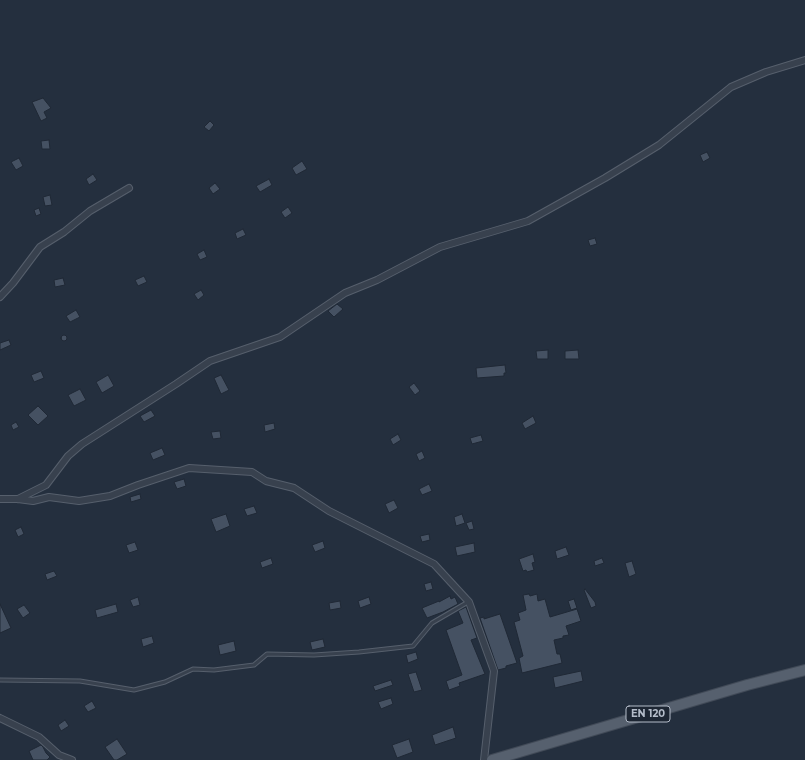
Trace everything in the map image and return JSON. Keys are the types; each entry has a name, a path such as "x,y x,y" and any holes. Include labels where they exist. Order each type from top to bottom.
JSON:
{"main road":[{"name":"EN 120","path":"492,760 747,685 805,670"}],"street":[{"path":"18,499 46,485 68,456 82,444 210,361 280,336 345,293 377,280 440,247 528,221 605,178 659,145 731,87 766,72 805,60"},
{"path":"0,297 13,283 40,247 64,232 90,211 129,188"},
{"path":"0,499 33,500 49,497 79,501 110,496 189,468 252,472 266,481 294,488 329,511 434,564 469,602 494,671 484,760"},
{"path":"0,718 39,738 59,755 72,760"}],"lane":[{"path":"0,680 80,681 134,690 165,682 193,669 214,670 254,665 267,654 314,655 413,646 432,623 469,602"}],"building":[{"path":"43,98 51,108 44,112 47,118 41,121 32,102"},
{"path":"210,121 214,125 209,131 204,127"},
{"path":"49,140 50,149 42,149 41,141"},
{"path":"707,152 710,158 703,162 700,155"},
{"path":"19,158 23,166 16,170 11,162"},
{"path":"302,161 307,169 296,175 292,168"},
{"path":"93,174 97,180 89,185 86,179"},
{"path":"269,179 272,185 260,192 256,186"},
{"path":"215,183 220,189 213,194 209,188"},
{"path":"50,195 52,205 45,206 43,197"},
{"path":"288,207 292,213 285,218 281,212"},
{"path":"39,208 41,214 36,216 34,210"},
{"path":"243,229 246,235 237,239 235,233"},
{"path":"595,238 597,244 590,246 588,240"},
{"path":"204,250 207,257 200,260 197,254"},
{"path":"144,276 147,282 138,286 135,280"},
{"path":"63,278 65,285 55,287 54,280"},
{"path":"201,290 204,295 198,300 194,294"},
{"path":"337,304 343,309 334,317 328,311"},
{"path":"76,310 80,317 70,322 66,316"},
{"path":"64,335 67,338 64,341 61,338"},
{"path":"9,340 11,345 0,350 0,343"},
{"path":"548,350 548,359 537,359 536,351"},
{"path":"578,350 579,359 565,359 565,351"},
{"path":"505,365 506,373 504,373 504,376 477,378 476,368"},
{"path":"41,371 44,378 34,382 31,375"},
{"path":"108,375 114,386 102,393 96,382"},
{"path":"221,375 229,390 221,394 214,378"},
{"path":"414,383 420,391 415,395 409,387"},
{"path":"80,389 86,400 74,406 68,395"},
{"path":"38,406 48,416 38,425 28,415"},
{"path":"151,410 155,416 144,422 140,416"},
{"path":"533,416 536,423 525,429 522,423"},
{"path":"16,422 19,427 13,430 11,425"},
{"path":"274,423 275,429 265,432 264,425"},
{"path":"220,431 221,438 213,439 211,432"},
{"path":"398,434 401,440 393,445 390,439"},
{"path":"481,435 483,441 472,444 470,438"},
{"path":"162,448 165,455 153,460 150,453"},
{"path":"422,451 425,458 419,461 416,454"},
{"path":"184,479 186,486 177,489 174,482"},
{"path":"429,484 432,491 422,495 419,489"},
{"path":"140,494 141,499 131,502 130,497"},
{"path":"394,500 398,508 389,513 385,504"},
{"path":"254,506 257,513 247,516 244,509"},
{"path":"226,514 230,526 216,532 211,519"},
{"path":"462,514 465,523 456,526 454,517"},
{"path":"472,521 474,529 469,530 466,523"},
{"path":"21,527 24,534 18,537 15,530"},
{"path":"429,534 430,540 422,542 420,536"},
{"path":"323,541 325,548 315,552 312,545"},
{"path":"135,542 138,550 129,553 126,545"},
{"path":"474,543 475,552 457,556 455,547"},
{"path":"566,547 569,555 557,559 555,551"},
{"path":"533,554 535,562 532,563 534,570 527,572 526,570 523,571 519,559"},
{"path":"271,558 273,564 262,568 260,562"},
{"path":"602,558 604,563 595,566 594,561"},
{"path":"632,561 636,574 629,577 625,563"},
{"path":"54,571 57,576 47,580 45,574"},
{"path":"431,582 433,589 426,591 424,584"},
{"path":"585,589 595,602 596,606 591,608 584,590"},
{"path":"529,594 530,596 537,594 538,601 545,599 550,617 577,609 581,621 566,626 569,635 554,640 557,654 560,654 562,663 522,673 519,658 523,656 514,622 520,620 518,613 526,610 523,595"},
{"path":"450,596 451,599 455,597 458,604 427,618 422,608"},
{"path":"138,597 140,605 133,607 130,600"},
{"path":"369,597 371,604 360,608 358,601"},
{"path":"574,599 577,608 571,610 568,601"},
{"path":"340,601 341,608 330,610 329,603"},
{"path":"0,604 11,628 0,633"},
{"path":"116,604 118,612 97,618 95,610"},
{"path":"24,605 30,613 23,618 17,609"},
{"path":"466,607 477,638 471,640 485,674 459,683 460,686 449,690 446,681 462,675 446,630 463,623 458,611"},
{"path":"500,614 517,663 498,670 480,618 484,617 484,619"},
{"path":"152,636 154,643 143,647 141,639"},
{"path":"323,639 325,647 312,650 310,642"},
{"path":"234,641 236,651 220,655 218,645"},
{"path":"416,652 418,659 408,663 406,655"},
{"path":"581,671 583,681 555,688 553,677"},
{"path":"416,672 422,690 414,692 408,674"},
{"path":"391,680 393,685 375,691 373,686"},
{"path":"391,698 393,704 381,709 378,702"},
{"path":"92,701 96,708 88,712 84,706"},
{"path":"65,720 69,726 61,731 58,725"},
{"path":"453,727 456,738 435,745 432,735"},
{"path":"117,739 127,754 117,760 114,760 105,747"},
{"path":"409,739 413,752 397,758 392,745"},
{"path":"41,745 50,757 47,760 33,760 29,751"}]}
